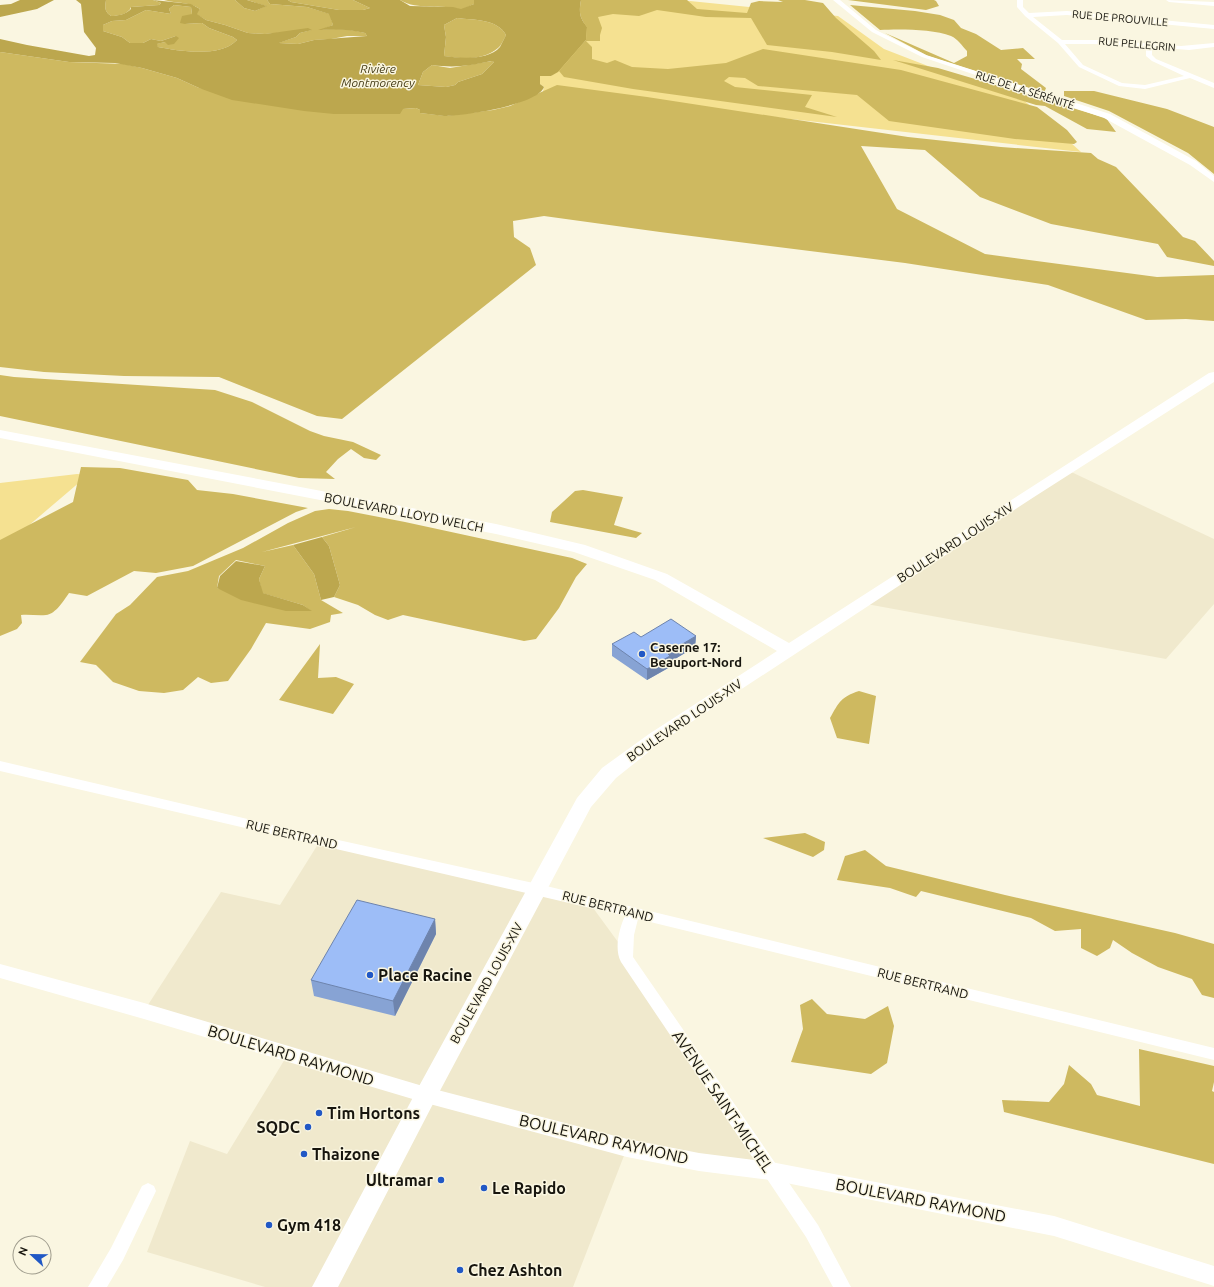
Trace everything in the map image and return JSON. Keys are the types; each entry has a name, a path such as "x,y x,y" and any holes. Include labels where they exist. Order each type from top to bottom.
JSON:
{"main road":[{"name":"BOULEVARD LOUIS-XIV","path":"325,1287 426,1095 584,803 609,773 655,738 788,650 1214,376"},
{"name":"BOULEVARD LLOYD WELCH","path":"0,434 489,528 579,548 660,577 788,650"}],"street":[{"name":"RUE DE LA SÉRÉNITÉ","path":"836,0 874,31 898,44 924,56 967,71 1107,116 1193,163 1214,180"},
{"path":"1020,0 1020,7 1027,15 1060,42 1081,66 1121,85 1145,87 1191,76"},
{"path":"1169,0 1214,4"},
{"name":"RUE DE PROUVILLE","path":"1027,15 1067,14 1211,36"},
{"name":"RUE PELLEGRIN","path":"1060,42 1083,40 1196,48 1211,36"},
{"path":"1149,45 1149,56 1154,60 1214,86"},
{"name":"RUE BERTRAND","path":"0,766 320,841 538,889 1214,1054"},
{"name":"AVENUE SAINT-MICHEL","path":"634,913 628,925 624,943 626,958 812,1232 842,1287"},
{"name":"BOULEVARD RAYMOND","path":"0,971 144,1011 426,1095 627,1148 698,1162 771,1171 1054,1226 1214,1276"},
{"path":"97,1287 117,1254 148,1191"}],"shaded area":[{"path":"106,0 153,0 161,3 159,5 131,7 126,13 111,16 106,9"},
{"path":"164,0 235,0 244,8 255,11 266,6 247,0 267,0 270,4 307,7 330,14 333,25 321,30 348,30 365,33 367,36 347,36 314,40 298,44 278,43 296,37 300,33 311,30 265,34 248,33 206,20 196,14 200,9 196,6"},
{"path":"288,0 353,0 370,8 363,10 339,10 291,2"},
{"path":"400,0 474,0 474,4 461,10 446,7 414,5"},
{"path":"581,0 680,0 838,16 884,49 959,78 1017,94 1081,152 543,91 544,87 540,84 539,76 551,76 586,40"},
{"path":"581,0 687,0 697,9 747,13 751,3 759,1 783,2 778,0 805,0 823,3 836,18 874,51 881,60 832,52 767,45 751,18 706,17 657,10 639,16 613,14 598,17 602,28 600,41 586,41 592,47 592,59 607,63 615,60 632,67 668,69 726,63 763,49 901,70 1037,107 1067,130 1077,142 1074,144 1015,139 889,121 857,95 758,86 745,78 729,77 724,81 735,87 812,95 805,107 837,117 633,89 564,77 559,71 586,40 587,27 580,14"},
{"path":"848,0 934,0 939,6 926,10"},
{"path":"174,5 191,7 192,14 185,24 202,23 209,28 237,40 230,46 221,49 199,52 158,47 156,44 165,42 176,36 161,41 151,39 143,43 130,43 122,37 103,31 103,25 112,21 126,20 146,10 171,14 169,9"},
{"path":"850,5 915,11 940,15 954,20 961,28 976,34 1001,50 1023,48 1035,59 1017,59 1022,64 1021,69 1046,88 1044,93 928,56 885,33 954,63 967,56 967,51 956,39 944,34 916,30 880,30"},
{"path":"457,18 491,23 502,30 506,35 499,47 485,55 472,58 444,56 446,37 444,25"},
{"path":"0,52 69,62 124,64 177,78 199,88 403,109 416,108 420,110 420,113 446,116 493,110 510,106 557,85 647,97 908,137 1001,147 1091,153 1098,159 1116,167 1183,237 1195,241 1214,261 1214,266 1167,257 1158,244 1051,224 980,197 925,150 861,146 897,209 985,254 1157,277 1214,275 1214,321 1186,319 1146,320 1048,285 905,263 544,216 513,221 514,237 530,248 536,265 342,419 317,416 219,377 124,376 44,372 0,367"},
{"path":"893,60 938,68 1106,118 1116,132 1087,129 1045,106 1036,105"},
{"path":"492,61 494,62 482,74 458,82 455,85 446,87 418,85 423,72 432,65 450,68"},
{"path":"1064,91 1094,91 1167,109 1214,127 1214,174 1188,153 1109,111 1064,96"},
{"path":"0,375 215,390 252,402 310,431 324,436 353,442 381,455 376,460 364,458 351,449 338,459 326,472 335,479 299,478 0,416"},
{"path":"81,467 120,468 188,480 197,490 233,494 308,508 296,512 193,566 156,573 134,571 87,596 69,593 59,606 50,614 21,615 22,623 17,629 0,636 0,540 73,502"},
{"path":"1067,470 1214,539 1214,604 1166,659 861,603"},
{"path":"77,474 88,475 0,550 0,483"},
{"path":"583,490 623,497 614,525 642,533 636,538 550,522 552,512 575,491"},
{"path":"329,509 348,511 405,522 572,558 587,564 576,577 559,608 536,639 524,641 403,615 388,620 375,615 358,605 334,597 340,585 329,546 322,537 356,527 262,552 293,545 314,574 321,600 343,613 331,615 330,622 310,629 266,623 251,649 228,681 211,683 198,677 183,690 164,693 139,691 113,682 96,665 80,662 116,614 130,605 157,577 188,571 243,548 288,523 315,511","holes":["236,560 265,566 259,579 262,593 303,605 311,611 217,588 219,576"]},
{"path":"320,644 318,678 336,677 354,684 333,714 279,700"},
{"path":"859,691 876,696 869,744 837,738 830,718 844,698"},
{"path":"805,833 825,842 824,850 813,857 763,838"},
{"path":"320,841 588,901 670,1013 771,1171 627,1148 573,1287 265,1287 147,1252 190,1141 227,1154 288,1054 144,1011 221,892 280,905"},
{"path":"865,850 886,866 1005,895 1175,933 1214,944 1214,998 1202,995 1192,979 1158,967 1132,953 1113,940 1110,948 1097,956 1081,948 1081,929 1055,931 1031,918 921,891 916,897 890,888 837,880 845,856"},
{"path":"812,999 827,1014 865,1019 888,1006 894,1026 887,1063 871,1074 791,1062 803,1029 800,1005"},
{"path":"1139,1049 1214,1066 1214,1082 1212,1091 1214,1092 1214,1164 1004,1112 1002,1100 1049,1102 1064,1084 1069,1065 1091,1084 1097,1095 1140,1106"}],"water":[{"path":"20,0 54,0 37,9 0,17 0,5 11,4"},
{"name":"Rivière Montmorency","path":"76,0 106,0 106,9 111,16 129,11 131,7 159,5 161,3 153,0 191,4 200,9 197,14 206,20 248,33 265,34 308,28 312,30 300,33 296,37 279,43 298,44 314,40 367,36 365,33 353,31 336,29 318,30 333,25 329,14 307,7 270,4 267,0 288,0 291,2 339,10 363,10 370,8 353,0 400,0 410,6 453,7 461,9 474,4 474,0 581,0 580,14 587,27 586,40 558,72 551,76 540,76 540,84 544,87 539,93 529,99 515,104 482,112 444,116 420,113 420,110 416,108 403,109 400,114 334,114 232,100 177,78 142,68 115,63 69,62 0,52 0,39 89,56 95,55 96,48 84,32 81,4","holes":["174,5 191,7 192,14 182,16 180,23 202,23 209,28 237,40 230,46 221,49 199,52 158,47 157,44 165,42 168,45 174,44 179,38 176,36 161,41 151,39 143,43 130,43 122,37 103,31 103,25 112,21 126,20 146,10 171,14 169,9","457,18 484,21 497,26 506,35 500,47 488,55 474,58 444,56 446,37 444,25","491,61 494,62 482,74 458,82 455,85 446,87 418,85 423,72 432,65 468,65"]},
{"path":"235,0 247,0 267,6 255,11 244,8"},
{"path":"322,537 329,546 340,585 334,597 321,600 314,574 293,545"},
{"path":"236,561 265,566 259,579 263,593 303,605 312,611 286,611 241,600 217,588 220,576"}],"building":[{"path":"671,619 696,636 669,652 671,653 668,654 670,656 647,669 612,644 634,632 641,637"},
{"name":"Place Racine","path":"357,900 435,919 393,1001 311,980"}],"place":[{"name":"Caserne 17: Beauport-Nord","path":"642,654"},
{"name":"Place Racine","path":"370,975"},
{"name":"Tim Hortons","path":"319,1113"},
{"name":"SQDC","path":"308,1127"},
{"name":"Thaizone","path":"304,1154"},
{"name":"Ultramar","path":"441,1180"},
{"name":"Le Rapido","path":"484,1188"},
{"name":"Gym 418","path":"269,1225"},
{"name":"Chez Ashton","path":"460,1270"}]}
